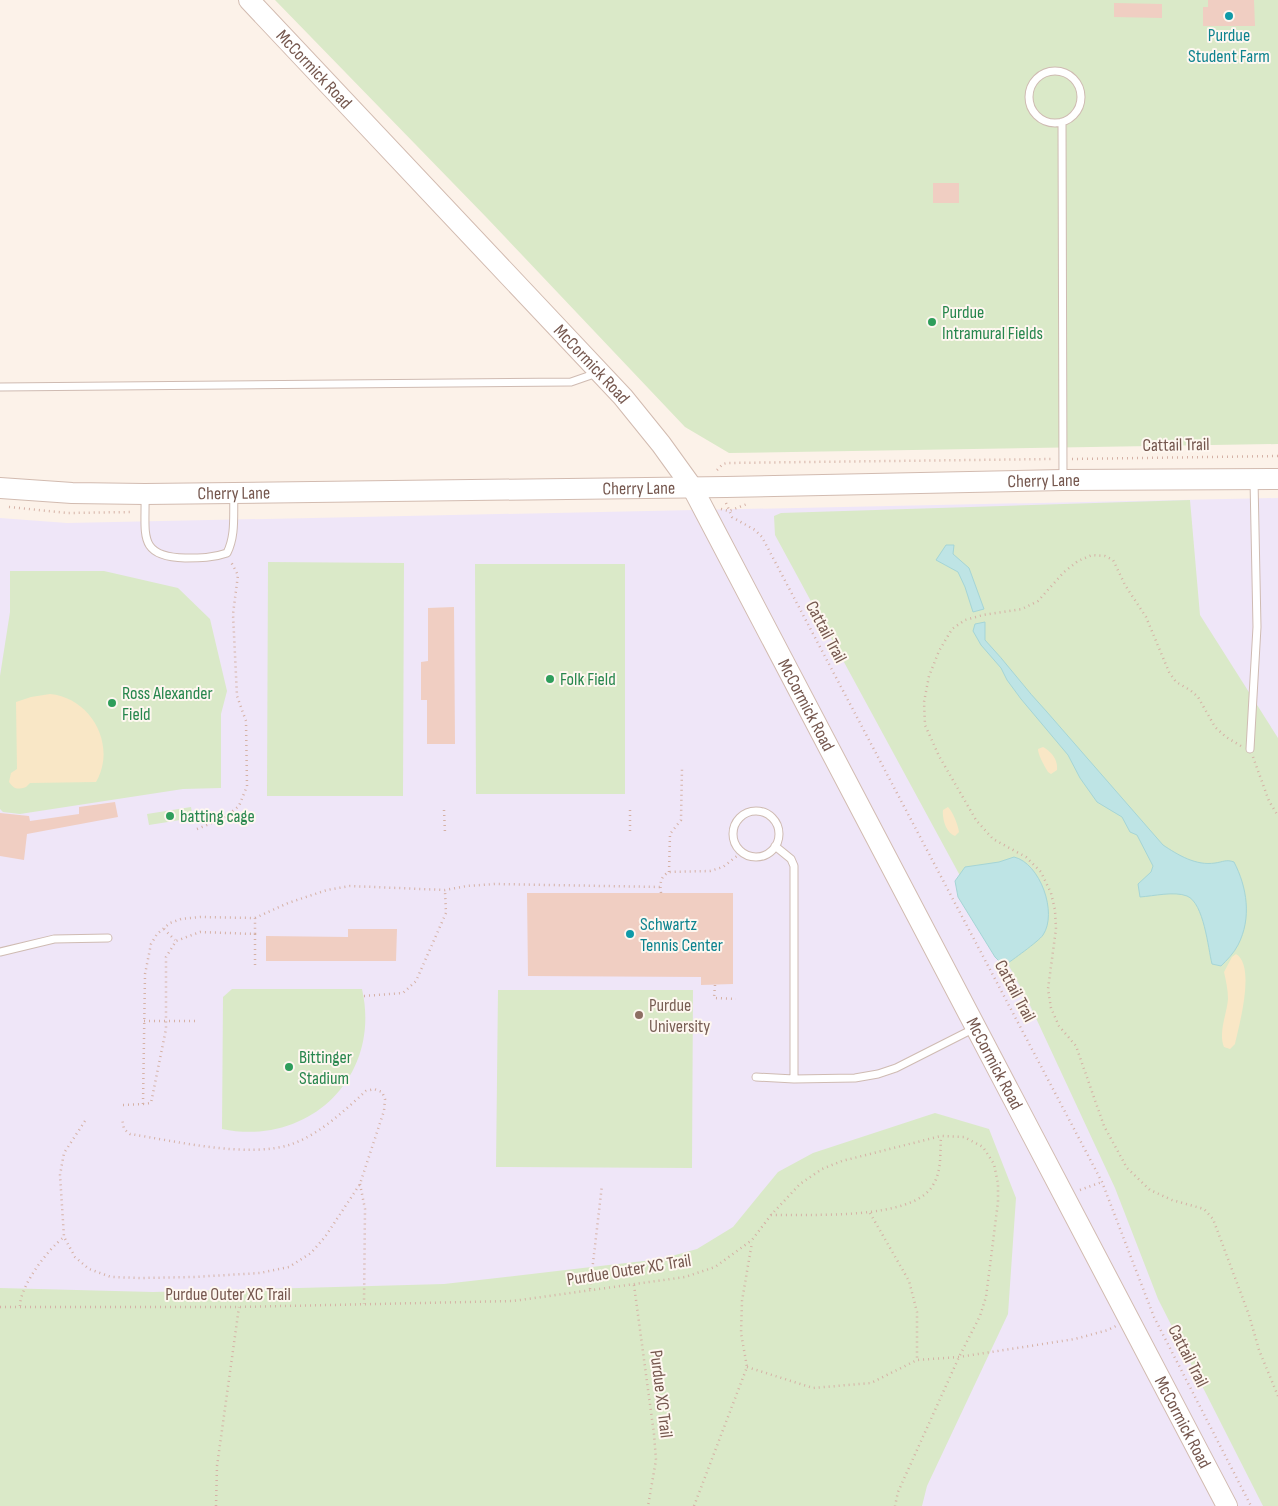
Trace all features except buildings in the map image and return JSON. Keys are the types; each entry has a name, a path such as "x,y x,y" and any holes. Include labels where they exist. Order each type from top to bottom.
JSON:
{"street":[{"name":"McCormick Road","path":"249,0 600,372 661,444 692,487 1227,1506"},
{"name":"Cherry Lane","path":"0,488 72,493 145,494 1063,480 1278,479"}],"lane":[{"path":"1061,71 1069,74 1076,80 1080,88 1082,96 1077,113 1070,119 1062,122 1054,123 1038,117 1032,110 1029,102 1029,93 1032,85 1044,73 1061,71"},
{"path":"1062,122 1063,480"},
{"path":"0,387 571,382 600,372"},
{"path":"1250,749 1256,627 1254,480"},
{"path":"145,494 147,541 152,550 159,555 170,558 204,558 227,553 233,536 234,493"},
{"path":"750,811 766,813 772,817 778,831 775,846 764,855 749,856 742,852 734,840 734,826 738,819 750,811"},
{"path":"775,846 791,859 794,866 794,1079"},
{"path":"0,952 54,939 108,938"},
{"path":"756,1077 794,1079 855,1078 878,1074 896,1068 975,1028"}],"path":[{"name":"Cattail Trail","path":"1073,459 1278,456"},
{"path":"715,476 716,471 723,464 727,463 1052,459"},
{"name":"Cattail Trail","path":"727,507 732,517 755,530 762,537 1102,1182 1154,1317 1251,1506"},
{"path":"197,829 224,818 238,806 247,786 246,721 237,696 232,614 238,575 227,553"},
{"path":"1278,816 1269,802 1250,749 1226,738 1215,727 1198,697 1176,682 1169,672 1146,617 1125,585 1113,560 1105,556 1092,555 1078,561 1064,572 1038,601 1022,609 983,615 966,620 952,629 939,651 929,676 924,702 926,725 939,756 976,820 993,839 1026,857 1041,872 1051,894 1056,929 1048,990 1051,1008 1059,1026 1076,1046 1104,1126 1127,1168 1150,1190 1172,1200 1204,1209 1213,1219 1249,1315 1259,1350 1278,1396"},
{"path":"669,872 670,834 681,820 682,770"},
{"path":"444,810 445,834"},
{"path":"630,810 630,834"},
{"path":"661,893 660,881 663,875 669,872 710,871 723,867 742,852"},
{"path":"143,1104 145,974 148,955 151,944 158,934 170,923 181,918 255,918 288,903 327,890 350,886 445,890 495,884 660,887"},
{"path":"364,996 403,993 416,981 446,913 445,890"},
{"path":"255,918 255,966"},
{"path":"164,930 176,941"},
{"path":"123,1105 152,1103 166,1029 166,957 176,941 200,932 255,934"},
{"path":"715,985 714,998 736,999"},
{"path":"144,1021 199,1021"},
{"path":"86,1121 64,1153 60,1175 64,1237 75,1257 89,1270 112,1277 142,1278 260,1274 289,1267 311,1253 324,1237 360,1184 384,1111 385,1099 382,1092 374,1089 366,1091 328,1125 293,1144 263,1150 202,1145 130,1134 124,1129 122,1118"},
{"path":"770,1215 870,1213 912,1204 933,1187 939,1173 941,1136"},
{"name":"Purdue Outer XC Trail","path":"0,1307 239,1307 513,1301 685,1277 715,1267 752,1240 770,1215 800,1184 822,1168 842,1161 941,1136 964,1137 983,1147 994,1164 998,1184 997,1212 986,1297 980,1316 959,1357 898,1492 894,1506"},
{"path":"1064,1195 1102,1182"},
{"path":"360,1184 365,1210 364,1305"},
{"path":"590,1289 602,1185"},
{"path":"870,1213 909,1281 917,1312 917,1360"},
{"path":"20,1306 20,1300 26,1285 54,1244 64,1237"},
{"path":"694,1506 747,1367 741,1333 742,1301 752,1240"},
{"name":"Purdue XC Trail","path":"634,1285 656,1460 648,1506"},
{"path":"216,1506 217,1466 239,1307"},
{"path":"747,1367 813,1388 871,1383 917,1360 959,1357 1075,1339 1108,1330 1130,1319"}],"shaded area":[{"name":"Purdue University","path":"1278,498 1278,1506 0,1506 0,518 67,523"}],"green space":[{"name":"Purdue Intramural Fields","path":"275,0 1278,0 1278,444 729,453 685,427 487,218"},
{"path":"1190,500 1200,615 1278,738 1278,1506 1263,1506 1158,1299 1115,1188 1028,1001 775,535 774,516 781,513"},
{"path":"268,562 404,563 403,796 267,796"},
{"name":"Folk Field","path":"475,564 625,564 625,794 476,794"},
{"name":"Ross Alexander Field","path":"10,571 104,571 178,588 210,619 227,691 221,714 221,788 183,789 20,814 3,812 0,809 0,676 10,612"},
{"name":"batting cage","path":"191,807 193,818 149,825 147,814"},
{"name":"Bittinger Stadium","path":"232,989 362,989 365,1021 361,1051 349,1077 332,1099 310,1116 283,1127 254,1132 222,1129 223,997"},
{"path":"498,990 693,990 692,1168 496,1167"},
{"path":"935,1113 989,1129 1016,1198 1008,1314 927,1486 922,1506 0,1506 0,1288 153,1292 444,1284 661,1259 697,1249 733,1227 778,1172 813,1153"}],"sand":[{"path":"50,694 65,697 78,704 89,714 97,726 102,739 104,754 102,768 96,782 30,783 26,787 16,788 9,782 11,773 17,769 16,702"},
{"path":"1043,747 1052,754 1056,763 1057,770 1051,774 1048,772 1039,754 1038,749"},
{"path":"948,807 959,832 955,836 947,829 943,817 943,810"},
{"path":"1236,954 1242,961 1246,983 1235,1044 1230,1049 1224,1047 1222,1041 1222,1029 1228,999 1224,972 1232,957"}],"water":[{"path":"946,545 954,545 953,554 969,568 984,609 973,612 958,572 936,560"},
{"path":"985,622 985,640 1163,845 1181,856 1201,863 1234,862 1245,892 1245,924 1236,948 1221,966 1212,964 1201,916 1193,900 1187,896 1176,894 1140,897 1138,884 1151,872 1153,866 1137,835 1130,832 1122,817 1097,802 1080,778 1068,755 1021,699 1001,668 981,645 973,631 975,624"},
{"path":"1014,857 1023,861 1039,879 1047,902 1047,926 1040,938 1004,966 995,957 958,897 955,881 965,867 999,862"}],"place":[{"name":"Purdue Student Farm","path":"1229,16"},
{"name":"Purdue Intramural Fields","path":"932,322"},
{"name":"Folk Field","path":"550,679"},
{"name":"Ross Alexander Field","path":"112,703"},
{"name":"batting cage","path":"170,816"},
{"name":"Schwartz Tennis Center","path":"630,934"},
{"name":"Purdue University","path":"639,1015"},
{"name":"Bittinger Stadium","path":"289,1067"}]}
